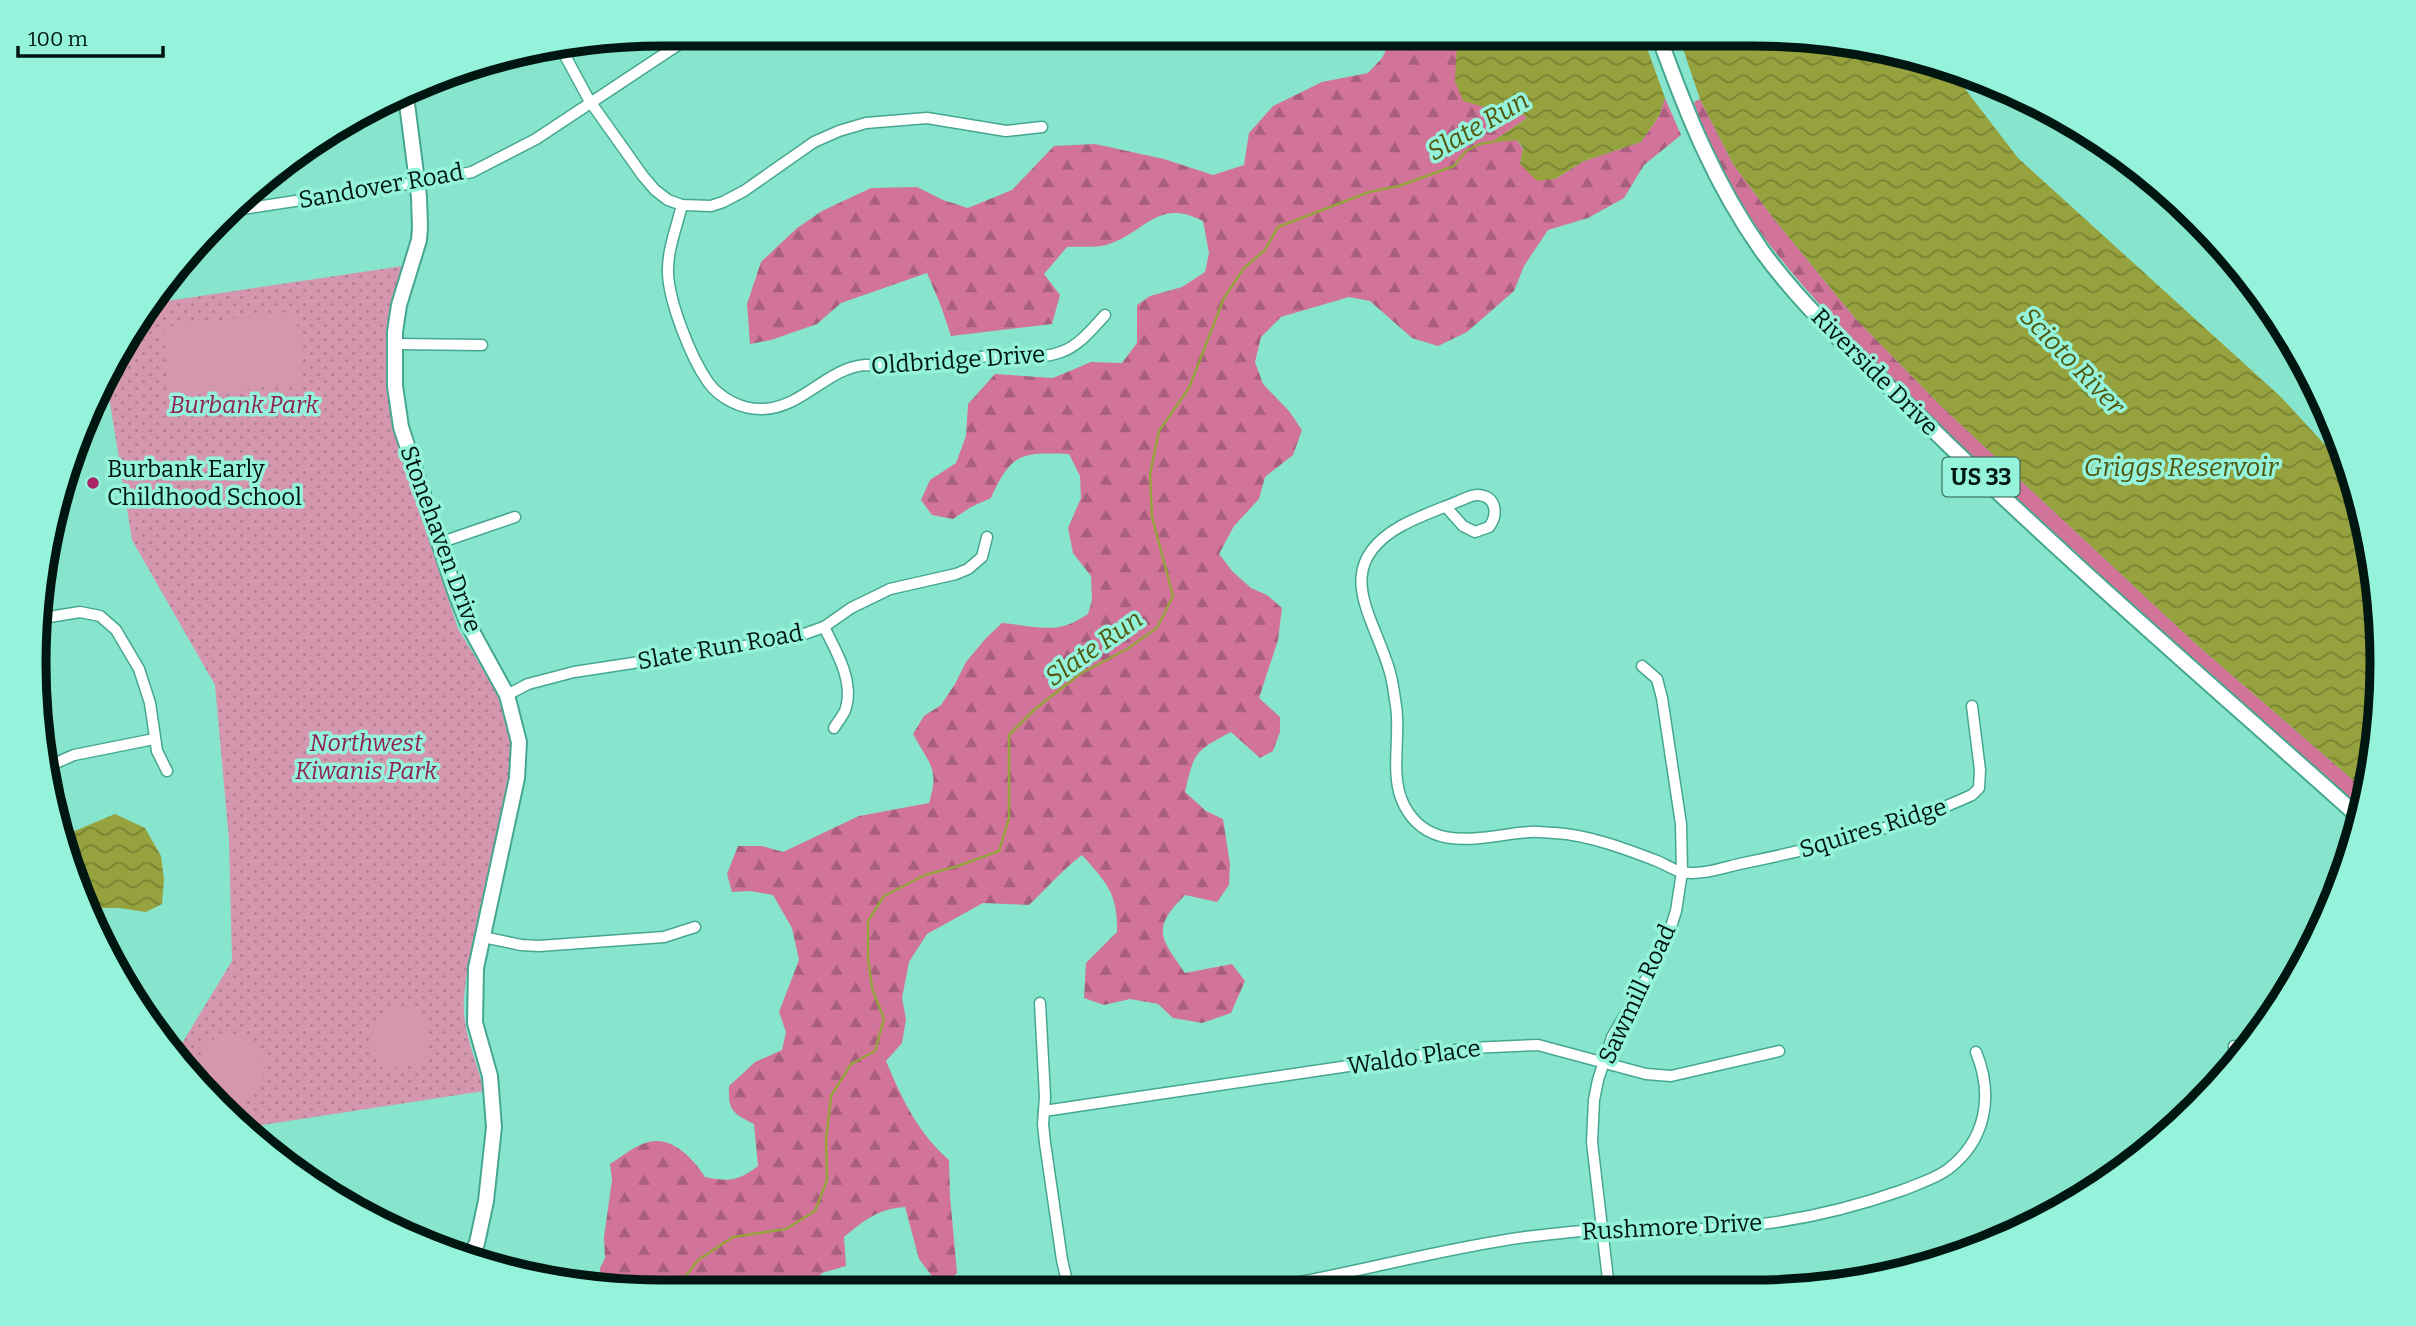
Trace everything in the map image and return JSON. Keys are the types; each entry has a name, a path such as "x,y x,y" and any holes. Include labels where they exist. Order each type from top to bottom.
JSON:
{"street":[{"name":"Sandover Road","path":"245,209 472,172 536,139 676,46"},
{"name":"Riverside Drive","path":"1662,46 1689,119 1718,182 1763,252 1813,311 2001,497 2352,811"},
{"path":"564,54 591,103 655,190 668,200 682,205 711,206 723,202 744,191 814,142 866,123 927,118 1006,131 1041,127"},
{"name":"Stonehaven Drive","path":"407,102 417,183 419,240 399,305 395,344 395,386 401,427 468,624 507,695 515,720 520,760 475,978 475,1023 492,1083 494,1127 486,1201 473,1250"},
{"name":"Oldbridge Drive","path":"682,205 667,271 673,304 693,354 709,384 734,403 749,408 764,410 787,405 843,371 863,365 915,367 987,356 1034,356 1061,352 1084,338 1105,315"},
{"path":"395,344 482,345"},
{"path":"1446,507 1463,526 1475,532 1489,527 1496,516 1493,503 1483,496 1474,495 1401,526 1387,535 1369,554 1362,575 1363,604 1389,670 1397,708 1400,794 1405,806 1421,826 1450,838 1475,840 1530,832 1562,833 1609,845 1682,872"},
{"path":"439,543 515,517"},
{"name":"Slate Run Road","path":"507,695 550,677 790,639 824,627 851,608 890,589 968,569 982,557 987,537"},
{"path":"48,617 80,612 100,617 116,630 139,669 150,703 157,751 167,771"},
{"path":"824,627 840,661 849,690 845,710 834,727"},
{"name":"Sawmill Road","path":"1608,1280 1592,1142 1594,1100 1612,1037 1657,962 1669,933 1676,911 1682,872 1681,824 1662,698 1657,679 1642,666"},
{"name":"Squires Ridge","path":"1682,872 1708,871 1818,848 1886,827 1972,795 1979,788 1980,771 1972,706"},
{"path":"54,764 74,755 154,739"},
{"path":"483,937 539,946 664,937 695,927"},
{"path":"1040,1003 1045,1097 1043,1124 1067,1280"},
{"name":"Waldo Place","path":"1044,1111 1470,1048 1538,1045 1646,1074 1671,1076 1779,1051"},
{"name":"Rushmore Drive","path":"1313,1280 1465,1247 1549,1234 1602,1230 1707,1229 1758,1224 1862,1204 1930,1180 1948,1169 1971,1145 1979,1133 1986,1100 1984,1076 1976,1052"}],"green space":[{"path":"1388,46 1459,46 1484,107 1512,105 1527,118 1492,142 1516,139 1523,149 1520,164 1555,179 1584,161 1641,142 1659,116 1665,98 1681,135 1644,165 1624,198 1588,218 1548,230 1524,266 1514,291 1467,332 1438,346 1412,338 1370,301 1349,297 1281,317 1261,337 1255,362 1263,384 1289,411 1302,430 1293,455 1265,477 1259,499 1234,526 1219,554 1233,572 1251,588 1267,595 1282,608 1278,640 1259,698 1280,717 1280,732 1273,751 1260,758 1231,732 1203,749 1194,760 1185,792 1206,811 1223,819 1230,864 1229,885 1217,902 1185,895 1163,925 1165,941 1185,973 1232,964 1245,981 1231,1013 1202,1023 1173,1018 1158,1004 1130,999 1104,1005 1084,998 1086,963 1117,932 1117,919 1109,890 1082,855 1029,905 983,903 927,934 909,962 902,998 906,1019 902,1043 886,1061 912,1115 928,1138 949,1160 957,1273 950,1280 935,1280 919,1259 905,1207 879,1213 844,1237 846,1266 822,1273 816,1280 663,1280 600,1277 600,1268 605,1258 604,1237 612,1180 610,1164 638,1146 656,1141 678,1148 705,1177 733,1179 758,1166 754,1124 733,1110 729,1101 729,1086 755,1062 782,1050 786,1032 779,1012 799,960 792,928 773,895 750,891 732,892 727,874 738,846 762,846 783,852 859,816 929,803 933,774 913,734 924,716 941,705 966,662 986,638 1002,623 1043,628 1060,627 1088,614 1092,600 1091,576 1073,553 1068,528 1081,498 1080,476 1069,454 1039,454 1020,458 1005,472 991,498 953,519 932,515 921,500 930,480 956,463 966,436 968,404 995,374 1053,378 1091,362 1122,363 1137,343 1137,305 1150,296 1182,287 1205,272 1209,253 1203,221 1174,213 1163,215 1106,245 1067,247 1044,274 1060,295 1052,324 951,336 927,273 841,303 817,324 771,340 750,344 747,304 761,262 797,228 822,211 871,188 917,187 943,200 968,208 1012,190 1054,146 1095,144 1164,159 1213,175 1244,165 1249,133 1273,106 1322,82 1368,73 1382,58"},
{"path":"1700,99 1733,164 1855,318 1942,407 2196,644 2359,785 2354,803 2023,505 1830,316 1774,251 1749,216 1708,142 1694,102"},
{"name":"Northwest Kiwanis Park","path":"403,266 392,307 387,347 388,387 394,429 458,629 505,710 512,748 508,786 464,996 467,1033 484,1091 255,1126 226,1100 182,1049 181,1045 232,961 229,840 215,685 132,540 108,392 128,354 163,302"},
{"path":"295,311 304,382 172,398 163,327"},
{"path":"401,1006 426,1016 428,1056 420,1065 384,1069 374,1051 373,1032 383,1015"},
{"path":"225,1034 239,1035 257,1046 264,1065 263,1076 252,1098 222,1096 201,1073 204,1044"}],"water":[{"path":"1457,46 1646,46 1665,98 1659,116 1641,142 1584,161 1555,179 1537,181 1520,164 1523,148 1517,140 1490,143 1527,118 1512,105 1484,107 1463,101 1455,81"},
{"name":"Griggs Reservoir","path":"1682,46 1793,47 1834,51 1873,57 1959,81 2018,158 2281,397 2334,454 2359,543 2369,623 2370,663 2369,703 2359,785 2196,644 1942,407 1855,318 1733,164 1700,99"},
{"path":"115,814 145,828 161,856 164,879 162,904 146,912 97,908 70,833"}],"waterway":[{"name":"Slate Run","path":"683,1280 698,1260 733,1237 786,1229 815,1211 827,1180 826,1140 831,1096 851,1064 875,1051 884,1019 872,988 868,958 868,921 884,896 925,875 999,851 1009,818 1009,735 1035,709 1080,674 1127,649 1157,628 1173,596 1152,517 1150,474 1159,431 1189,388 1224,298 1244,268 1265,250 1278,227 1369,192 1399,186 1454,166 1466,151 1492,142"}],"place":[{"name":"Burbank Early Childhood School","path":"93,483"}],"water label":[{"name":"Scioto River","path":"2072,361"}],"park label":[{"name":"Burbank Park","path":"244,405"}]}
